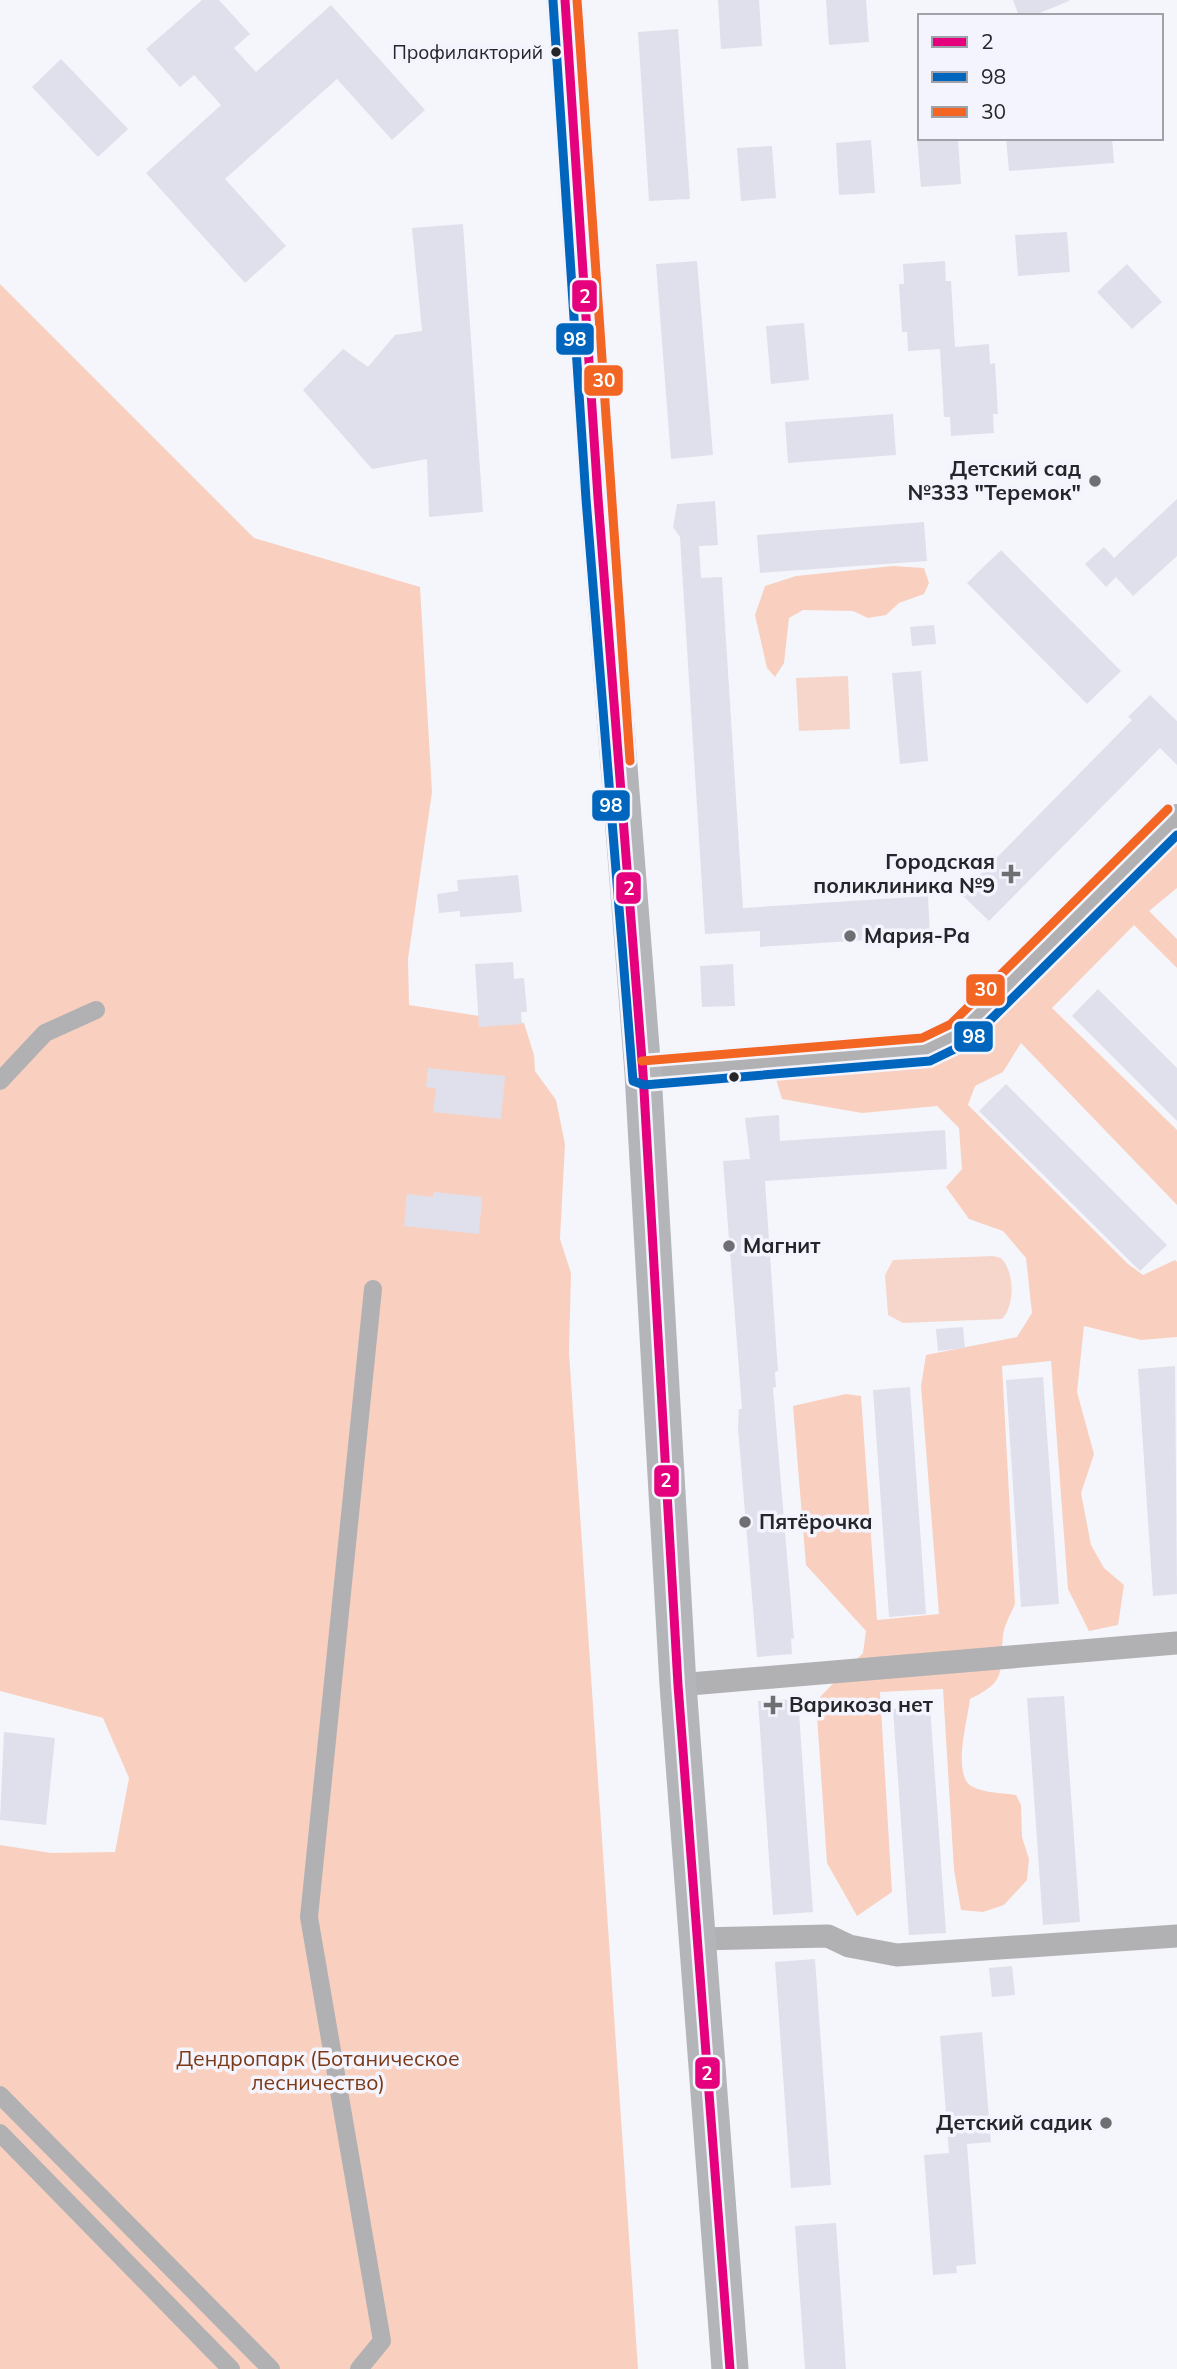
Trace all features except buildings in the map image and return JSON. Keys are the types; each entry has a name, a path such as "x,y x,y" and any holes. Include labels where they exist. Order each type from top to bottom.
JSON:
{"main road":[{"path":"565,0 598,498 643,1073 678,1685 730,2369"}],"street":[{"path":"643,1073 925,1051 958,1034 1177,818"},
{"path":"0,1081 45,1033 96,1010"},
{"path":"359,2369 382,2341 309,1917 373,1289"},
{"path":"678,1685 1177,1643"},
{"path":"699,1940 828,1936 849,1946 897,1955 1177,1936"},
{"path":"0,2095 271,2369"},
{"path":"0,2133 231,2369"}],"shaded area":[{"path":"848,676 850,729 799,731 796,678"},
{"path":"993,1256 1001,1258 1006,1264 1011,1280 1009,1306 1002,1319 903,1323 888,1315 885,1275 893,1260"}],"green space":[{"name":"Дендропарк (Ботаническое лесничество)","path":"0,284 254,538 420,587 432,792 408,959 409,1005 524,1023 534,1055 535,1071 556,1100 565,1144 560,1239 571,1273 569,1352 638,2369 0,2369 0,1845 51,1853 115,1852 129,1778 103,1718 0,1691"},
{"path":"893,566 924,568 929,583 924,594 899,603 886,615 868,618 853,611 803,610 789,618 784,663 775,677 767,668 755,615 765,586 796,576"},
{"path":"1177,828 1177,888 1149,911 1177,939 1177,968 1134,925 1052,1008 1177,1130 1177,1205 1021,1043 1003,1072 975,1086 968,1105 1128,1264 1143,1275 1175,1260 1177,1262 1177,1337 1141,1340 1084,1326 1077,1392 1094,1454 1081,1493 1091,1545 1104,1568 1124,1585 1118,1625 1089,1631 1068,1589 1051,1361 1002,1366 1015,1604 1004,1632 1001,1667 996,1681 970,1699 962,1760 966,1781 973,1787 988,1792 1016,1795 1021,1805 1022,1837 1029,1859 1027,1880 1004,1905 983,1912 961,1910 954,1870 943,1689 880,1692 892,1892 857,1916 827,1863 816,1701 863,1653 866,1631 806,1565 793,1406 846,1394 861,1396 877,1620 939,1614 921,1386 926,1355 1017,1337 1032,1313 1026,1258 1003,1231 969,1219 946,1187 962,1169 959,1128 937,1106 862,1113 782,1099 776,1079 930,1055"}],"transit line":[{"name":"2","path":"565,0 598,498 643,1073 678,1685 730,2369"},
{"name":"30","path":"577,0 630,761"},
{"name":"98","path":"553,1 586,499 633,1081 644,1085 930,1061 967,1043 1177,835"},
{"name":"30","path":"642,1061 922,1038 951,1024 1168,809"}],"place":[{"name":"Профилакторий","path":"556,52"},
{"name":"Детский сад №333 \"Теремок\"","path":"1095,481"},
{"name":"Городская поликлиника №9","path":"1011,874"},
{"name":"Мария-Ра","path":"850,936"},
{"name":"Магнит","path":"729,1246"},
{"name":"Пятёрочка","path":"745,1522"},
{"name":"Варикоза нет","path":"773,1705"},
{"name":"Детский садик","path":"1106,2123"}]}
